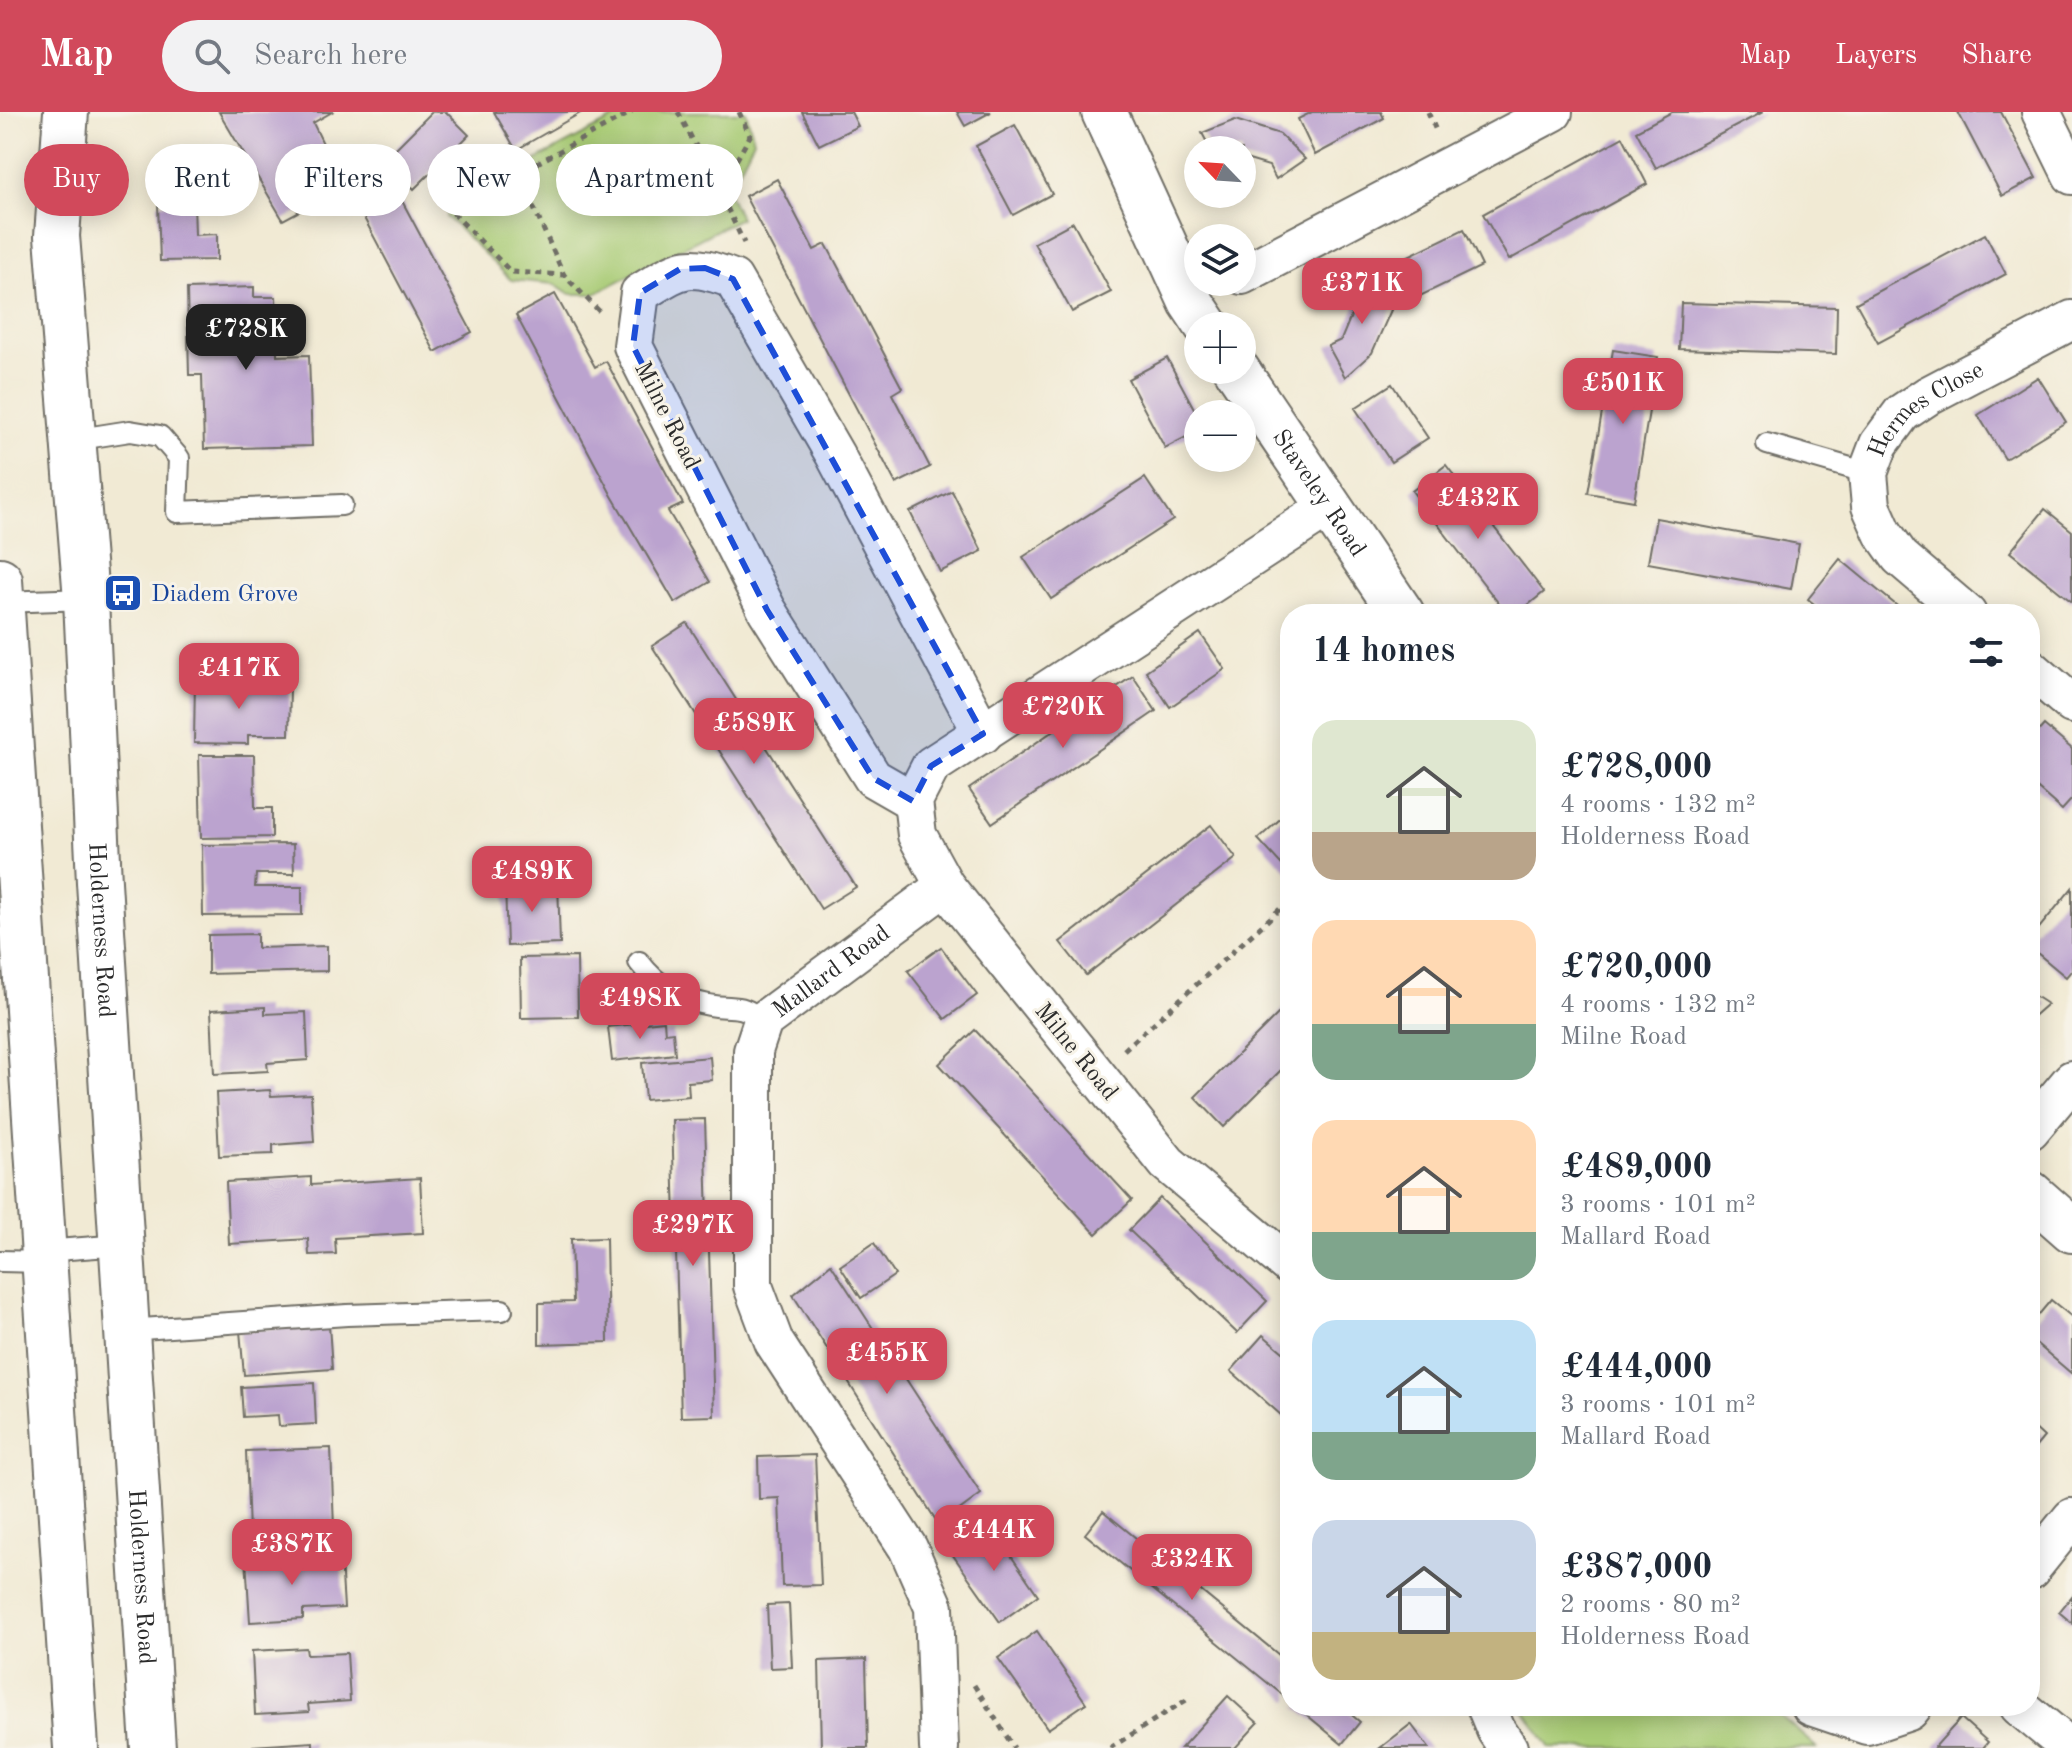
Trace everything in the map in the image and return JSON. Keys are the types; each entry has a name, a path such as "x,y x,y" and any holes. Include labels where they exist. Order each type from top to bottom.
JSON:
{"main road":[{"name":"Holderness Road","path":"66,112 57,236 86,599 99,882 153,1748"},
{"path":"1104,112 1209,303"},
{"name":"Staveley Road","path":"1246,384 1395,604"},
{"path":"1,591 76,1748"},
{"path":"2040,1202 2072,1230"}],"street":[{"path":"1256,268 1553,112"},
{"path":"2041,112 2072,175"},
{"name":"Milne Road","path":"733,279 705,268 680,269 640,293 633,346 767,610 873,778 913,801 917,835 945,886 1167,1163 1280,1258"},
{"path":"733,279 835,455 983,734"},
{"name":"Hermes Close","path":"1955,604 1900,557 1871,506 1868,473 1879,444 1902,413 1929,395 2072,320"},
{"path":"913,801 931,766 1329,507"},
{"path":"2040,677 2072,704"},
{"name":"Mallard Road","path":"939,1748 934,1607 908,1548 774,1342 753,1286 753,1051 763,1021 945,886"},
{"path":"2040,1118 2072,1080"},
{"path":"2040,1558 2072,1518"},
{"path":"1490,1716 1508,1748"},
{"path":"1840,1716 1867,1725 1894,1716"},
{"path":"2031,1716 2070,1748"}],"lane":[{"path":"73,440 130,431 160,436 179,458 177,512 342,505"},
{"path":"1767,444 1868,473"},
{"path":"1,591 86,599"},
{"path":"639,962 669,992 702,1003 747,1008 763,1021"},
{"path":"0,1261 122,1245"},
{"path":"127,1330 347,1315 502,1310"}],"path":[{"path":"540,161 632,112"},
{"path":"678,112 695,144"},
{"path":"739,112 750,136 743,148"},
{"path":"456,216 511,272 564,275"},
{"path":"537,216 564,275 633,346"},
{"path":"731,216 757,272 733,279"},
{"path":"1097,1076 1280,909"},
{"path":"1110,1748 1191,1697"}],"highlighted area":[{"path":"705,268 733,279 983,734 931,766 913,801 873,778 767,610 633,346 640,293 680,269"}],"green space":[{"path":"626,112 746,112 754,140 743,162 743,144 566,144"},
{"path":"556,149 556,216 740,218 594,294 570,294 555,284 511,280 447,216 540,216 540,158"},
{"path":"1528,1716 1780,1716 1817,1748 1550,1748"}],"building":[{"path":"219,112 332,112 313,123 323,144 275,144 275,206 259,180 259,144 238,144"},
{"path":"432,112 446,112 469,135 460,144 427,144 427,176 414,189 411,186 411,144 400,144"},
{"path":"494,112 582,112 526,144 513,144"},
{"path":"802,112 851,112 858,126 819,145"},
{"path":"957,112 991,112 965,126"},
{"path":"1312,112 1381,112 1384,118 1315,155 1298,119"},
{"path":"1672,112 1763,112 1656,168 1636,131"},
{"path":"1958,112 2001,112 2036,178 2002,196"},
{"path":"1235,120 1280,134 1305,159 1276,179 1269,166 1256,162 1256,136 1204,136 1202,133"},
{"path":"1015,125 1052,194 1013,215 976,146"},
{"path":"1623,137 1647,184 1509,260 1483,214"},
{"path":"777,179 814,250 826,244 902,388 892,394 930,467 896,484 745,196"},
{"path":"158,216 194,216 195,235 217,234 217,260 160,261"},
{"path":"410,216 472,332 435,352 364,218"},
{"path":"1073,222 1111,292 1072,312 1034,243"},
{"path":"1464,229 1482,266 1418,297 1400,260"},
{"path":"1985,234 2006,274 1878,343 1856,303"},
{"path":"1376,275 1391,310 1372,353 1345,377 1328,346 1341,340 1359,297 1354,286"},
{"path":"254,287 254,297 276,297 277,356 309,355 312,446 204,449 202,375 189,375 187,289"},
{"path":"555,294 595,367 606,361 683,504 668,511 710,582 675,603 612,496 516,315"},
{"path":"1681,303 1837,307 1836,354 1679,349"},
{"path":"1613,350 1658,357 1634,501 1588,493"},
{"path":"1167,358 1189,400 1184,400 1184,438 1165,448 1128,379"},
{"path":"2038,377 2066,422 2005,459 1978,415"},
{"path":"1392,384 1428,438 1391,462 1355,408"},
{"path":"1446,465 1544,592 1529,604 1499,604 1412,491"},
{"path":"1145,478 1173,520 1051,599 1023,557"},
{"path":"952,491 982,551 940,572 910,512"},
{"path":"2045,509 2072,531 2072,602 2010,552"},
{"path":"1656,518 1799,544 1791,589 1648,563"},
{"path":"1840,559 1895,604 1814,604 1808,599"},
{"path":"687,623 856,887 821,909 652,646"},
{"path":"1200,633 1225,669 1170,707 1146,671"},
{"path":"1133,676 1156,711 992,823 969,789"},
{"path":"195,679 250,679 249,686 290,687 289,735 248,735 248,744 194,743"},
{"path":"2044,725 2072,749 2072,799 2062,810 2040,791 2040,730"},
{"path":"199,755 254,755 255,808 272,808 272,837 201,838"},
{"path":"1280,819 1280,863 1258,839"},
{"path":"1211,825 1236,858 1086,975 1060,942"},
{"path":"293,844 294,874 256,874 255,887 302,887 302,915 203,916 202,845"},
{"path":"558,882 560,944 507,946 505,883"},
{"path":"2072,888 2072,970 2066,977 2040,955 2040,927"},
{"path":"257,934 257,948 327,946 327,971 208,974 208,935"},
{"path":"941,947 977,995 945,1019 908,971"},
{"path":"577,957 578,1017 521,1018 520,958"},
{"path":"265,1007 265,1014 306,1012 308,1060 267,1063 268,1071 214,1074 211,1010"},
{"path":"1280,1012 1280,1071 1224,1127 1195,1097"},
{"path":"664,1021 665,1033 673,1032 675,1054 612,1061 608,1027"},
{"path":"975,1030 1132,1200 1096,1234 939,1064"},
{"path":"710,1057 712,1080 688,1082 689,1096 645,1100 642,1063"},
{"path":"270,1090 271,1096 311,1094 314,1142 273,1145 273,1154 219,1156 216,1093"},
{"path":"705,1119 714,1416 681,1417 672,1120"},
{"path":"311,1177 311,1185 420,1178 423,1233 335,1238 336,1254 309,1255 308,1239 229,1244 226,1182"},
{"path":"1160,1198 1267,1301 1237,1333 1129,1230"},
{"path":"606,1238 608,1342 539,1344 539,1303 573,1302 571,1239"},
{"path":"874,1243 895,1275 861,1298 840,1266"},
{"path":"831,1264 981,1494 939,1525 793,1295"},
{"path":"2051,1300 2072,1317 2072,1374 2040,1347 2040,1313"},
{"path":"329,1325 332,1369 244,1375 240,1331"},
{"path":"1263,1335 1280,1349 1280,1414 1231,1371"},
{"path":"314,1383 316,1424 279,1426 278,1415 243,1417 241,1387"},
{"path":"331,1448 334,1528 249,1532 246,1451"},
{"path":"815,1455 821,1585 782,1586 779,1498 759,1499 758,1457"},
{"path":"1103,1511 1280,1656 1280,1693 1085,1534"},
{"path":"989,1524 1038,1595 1000,1622 950,1551"},
{"path":"300,1555 301,1562 341,1559 344,1608 303,1610 303,1619 250,1622 246,1558"},
{"path":"2072,1596 2072,1623 2059,1612"},
{"path":"789,1604 792,1667 770,1668 767,1605"},
{"path":"1037,1631 1086,1703 1048,1729 998,1658"},
{"path":"306,1648 307,1655 347,1653 350,1701 308,1704 309,1712 255,1715 252,1651"},
{"path":"866,1659 868,1748 821,1748 819,1661"},
{"path":"1228,1696 1258,1723 1235,1748 1181,1748"},
{"path":"1308,1716 1353,1716 1360,1722 1342,1744"},
{"path":"1961,1718 1988,1742 1983,1748 1934,1748"},
{"path":"1411,1724 1429,1748 1380,1748"},
{"path":"313,1742 313,1748 253,1748 253,1746"}],"place":[{"name":"Diadem Grove","path":"123,593"}]}
